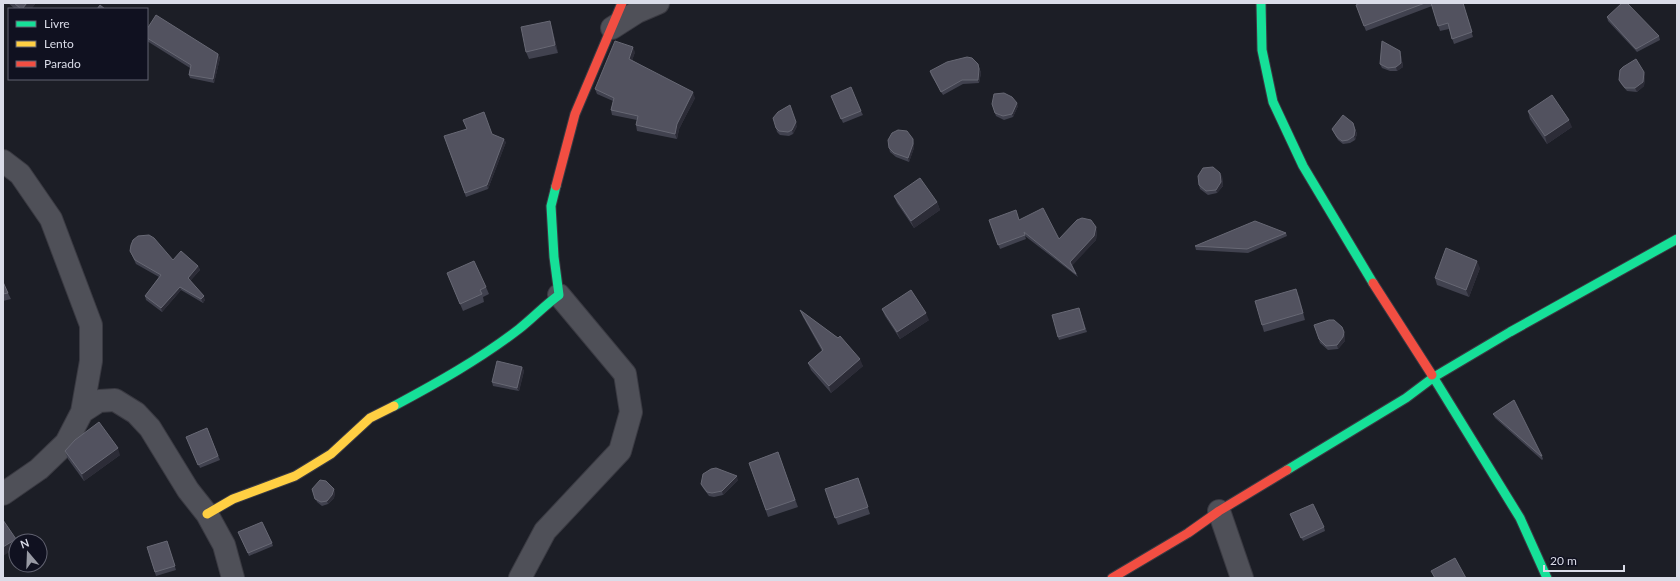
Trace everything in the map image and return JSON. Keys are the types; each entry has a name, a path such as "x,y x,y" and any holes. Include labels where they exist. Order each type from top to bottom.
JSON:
{"street":[{"path":"520,578 545,531 620,451 631,412 625,374 559,295 554,257 551,206 575,114 622,3"},
{"path":"612,28 637,12 658,3"},
{"path":"1261,3 1262,50 1273,102 1303,166 1358,260 1434,377 1520,518 1548,578"},
{"path":"3,161 20,174 52,220 91,325 92,361 82,412 66,443 38,469 3,494"},
{"path":"1112,578 1188,533 1219,511 1406,398 1434,377 1510,332 1677,239"},
{"path":"207,514 233,498 295,476 325,457 370,418 426,389 476,359 520,328 544,306 559,295"},
{"path":"82,412 99,401 116,400 136,413 150,428 188,490 207,514 224,545 233,578"},
{"path":"1219,511 1242,578"}],"building":[{"path":"14,3 27,3 23,8 20,8"},
{"path":"1360,3 1425,3 1364,26 1356,5"},
{"path":"1431,3 1463,3 1472,32 1452,39 1448,23 1438,26"},
{"path":"1622,3 1627,3 1659,36 1636,49 1607,17"},
{"path":"156,15 218,54 213,79 189,75 191,65 148,39 148,27"},
{"path":"550,21 555,45 526,52 521,27"},
{"path":"615,41 633,47 629,59 693,92 677,124 675,134 636,125 638,116 611,110 614,98 595,89"},
{"path":"1382,41 1400,51 1401,63 1396,67 1388,68 1380,64"},
{"path":"967,57 972,58 978,64 978,80 962,80 941,92 930,71 947,62"},
{"path":"1636,59 1644,72 1643,82 1635,88 1625,88 1619,80 1620,70"},
{"path":"851,87 861,111 841,119 831,96"},
{"path":"1004,93 1012,97 1017,103 1012,114 1003,116 995,113 992,104 994,94"},
{"path":"1552,95 1569,120 1545,136 1528,111"},
{"path":"790,105 796,122 792,130 788,132 779,131 776,128 773,118 778,112"},
{"path":"484,112 492,134 504,139 487,185 465,193 444,136 467,129 463,120"},
{"path":"1343,115 1353,123 1355,130 1354,136 1348,140 1342,141 1337,137 1332,129"},
{"path":"898,130 907,131 913,139 913,144 908,158 894,153 889,148 888,140 892,133"},
{"path":"1213,167 1220,173 1221,182 1216,190 1206,191 1199,185 1198,176 1203,168"},
{"path":"920,178 937,202 911,221 894,196"},
{"path":"1043,208 1059,239 1077,220 1082,218 1091,220 1096,227 1094,236 1070,262 1076,274 1024,232 1025,235 998,245 989,220 1016,210 1019,220"},
{"path":"1255,221 1286,233 1247,249 1195,246"},
{"path":"149,235 154,238 173,260 181,251 198,266 188,278 204,296 201,299 180,287 161,308 145,296 161,275 135,260 130,251 133,240 138,236"},
{"path":"1446,248 1477,261 1466,290 1435,278"},
{"path":"474,261 486,287 480,290 482,294 460,304 447,273"},
{"path":"3,282 8,293 3,294"},
{"path":"1296,289 1303,313 1262,325 1255,301"},
{"path":"911,290 926,313 897,332 882,309"},
{"path":"1079,308 1085,329 1058,337 1052,315"},
{"path":"800,310 838,338 840,336 860,359 829,386 808,363 823,350"},
{"path":"1329,320 1334,320 1342,327 1344,332 1343,337 1337,345 1326,346 1319,339 1314,325"},
{"path":"497,361 522,367 517,388 492,382"},
{"path":"1514,400 1542,456 1493,414"},
{"path":"99,422 118,448 82,474 65,451 75,440"},
{"path":"207,428 218,456 198,465 186,437"},
{"path":"778,452 795,500 766,510 749,463"},
{"path":"716,468 737,476 722,491 712,493 707,492 701,484 703,474"},
{"path":"858,478 868,507 835,518 825,489"},
{"path":"320,480 326,481 334,489 332,495 327,501 321,502 315,499 312,489"},
{"path":"1313,504 1324,527 1301,538 1290,514"},
{"path":"3,520 12,533 8,533 8,544 3,547"},
{"path":"262,522 272,543 248,553 238,532"},
{"path":"167,541 175,566 155,572 147,547"},
{"path":"1455,558 1466,578 1435,578 1431,571"}],"traffic: fast":[{"path":"1261,3 1262,50 1273,102 1303,166 1373,283"},
{"path":"394,406 474,360 504,340 559,295 554,257 551,206 556,186"},
{"path":"1287,470 1406,398 1434,377 1510,332 1677,239"},
{"path":"1432,375 1520,518 1547,578"}],"traffic: slow":[{"path":"207,514 233,499 295,476 331,454 370,418 394,406"}],"traffic: jam":[{"path":"556,186 575,114 622,3"},
{"path":"1373,283 1432,375"},
{"path":"1112,578 1188,533 1219,511 1287,470"}]}
